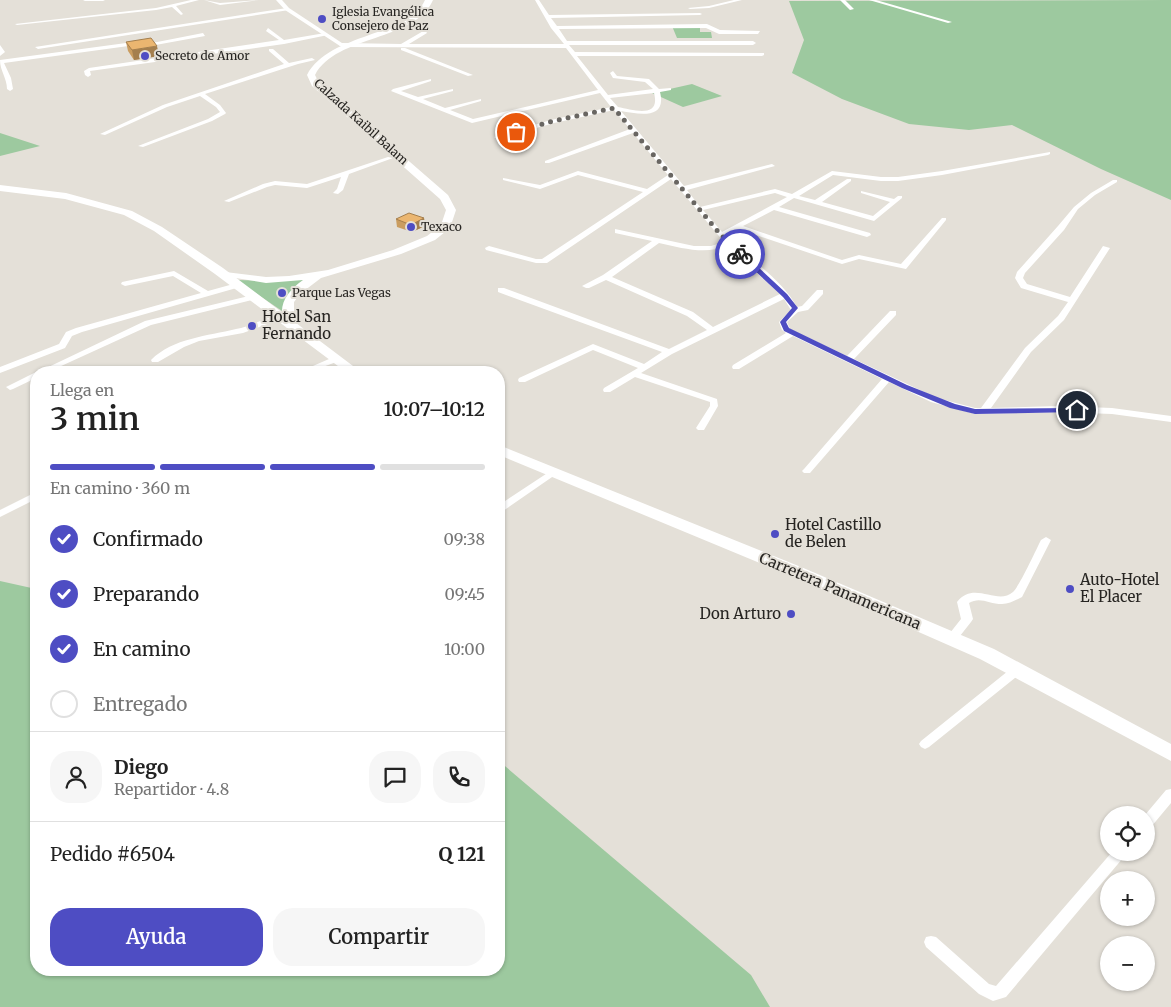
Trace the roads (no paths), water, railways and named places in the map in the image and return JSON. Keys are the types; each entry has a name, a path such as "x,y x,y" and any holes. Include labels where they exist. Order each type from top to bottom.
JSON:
{"highway":[{"path":"0,188 66,196 128,213 158,229 237,284 346,366"},
{"name":"Carretera Panamericana","path":"505,453 795,571 952,638 987,654 1171,753"}],"main road":[{"name":"Calzada Kaibil Balam","path":"383,255 426,235 437,225 442,217 441,209 435,197 306,87 302,78 302,72 305,66 312,60 408,18 417,10 423,0"},
{"name":"Calzada Kaibil Balam","path":"221,273 266,280 320,275 414,246 438,234 448,222 451,210 441,193 312,79 312,70 318,62 347,45 411,20 422,12 429,0"},
{"name":"Calzada Kaibil Balam","path":"291,325 286,312 289,299 298,288 320,275"}],"street":[{"path":"85,0 103,0"},
{"path":"17,24 150,10 197,0"},
{"path":"206,0 220,4 258,0"},
{"path":"279,0 287,9 324,35 347,45 753,43"},
{"path":"538,0 566,45 575,54 614,108 728,243 785,295 795,310"},
{"path":"699,8 740,0"},
{"path":"842,0 852,9"},
{"path":"871,0 950,22"},
{"path":"173,5 181,14"},
{"path":"38,47 287,9"},
{"path":"551,22 700,14"},
{"path":"551,22 681,20 695,23"},
{"path":"551,22 707,26 719,32 758,32"},
{"path":"268,30 284,42"},
{"path":"140,31 156,49"},
{"path":"398,46 425,32"},
{"path":"10,89 8,75 1,63 203,35"},
{"path":"88,75 88,70 129,67 324,35"},
{"path":"0,46 2,52 0,54"},
{"path":"398,46 470,74"},
{"path":"271,50 288,65"},
{"path":"160,54 166,60"},
{"path":"575,54 762,54"},
{"path":"102,134 158,109 288,65 312,60"},
{"path":"498,137 553,121 614,108 642,113 652,111 657,107 656,90 646,80 616,77 613,74"},
{"path":"429,80 393,91 418,99 467,121 476,121 604,94 669,89"},
{"path":"418,99 451,90"},
{"path":"141,146 210,120 223,113 218,106 201,94"},
{"path":"445,110 479,100"},
{"path":"547,162 634,130"},
{"path":"721,235 773,208 832,173 881,179 898,179 942,173 1048,153"},
{"path":"227,201 265,185 275,183 307,186 390,158"},
{"path":"682,189 772,166"},
{"path":"336,193 340,190 346,172"},
{"path":"505,180 540,188 575,173 584,173 647,191"},
{"path":"489,248 544,261 671,176"},
{"path":"816,202 849,180"},
{"path":"1072,300 1024,286 1019,278 1021,272 1061,228 1076,208 1093,194 1115,181"},
{"path":"699,209 772,191 874,219 898,199 863,192"},
{"path":"773,208 866,235"},
{"path":"738,227 842,262 848,262 859,257 903,267 944,219"},
{"path":"618,231 706,249 718,248 728,243"},
{"path":"586,286 606,278 658,240"},
{"path":"983,412 1028,350 1061,318 1106,248"},
{"path":"125,284 174,273 206,293"},
{"path":"606,278 690,314 713,331"},
{"path":"0,370 62,346 68,334 79,330 237,284"},
{"path":"501,290 668,352"},
{"path":"820,292 805,308 795,310 783,322 786,330 952,406 983,412 1068,409 1112,411 1171,419"},
{"path":"607,390 636,374 668,352 785,295"},
{"path":"55,366 148,323 253,297"},
{"path":"849,359 892,313"},
{"path":"155,360 181,345 197,339 230,334 280,316"},
{"path":"736,367 792,333"},
{"path":"522,380 593,347 644,367"},
{"path":"318,366 336,359"},
{"path":"636,374 714,401 714,406 701,428"},
{"path":"10,387 30,378"},
{"path":"807,471 888,378"},
{"path":"505,504 552,473"},
{"path":"0,514 30,499"},
{"path":"952,638 967,619 963,602 974,596 982,596 998,601 1010,600 1018,594 1046,540"},
{"path":"925,744 1017,670"},
{"path":"1155,813 1171,794"},
{"path":"931,942 984,989 993,994 1001,992 1113,861"}],"place":[{"name":"Iglesia Evangélica Consejero de Paz","path":"322,19"},
{"name":"Secreto de Amor","path":"145,56"},
{"name":"Texaco","path":"411,227"},
{"name":"Parque Las Vegas","path":"282,293"},
{"name":"Hotel San Fernando","path":"252,326"},
{"name":"Hotel Castillo de Belen","path":"775,534"},
{"name":"Auto-Hotel El Placer","path":"1070,589"},
{"name":"Don Arturo","path":"791,614"}]}
